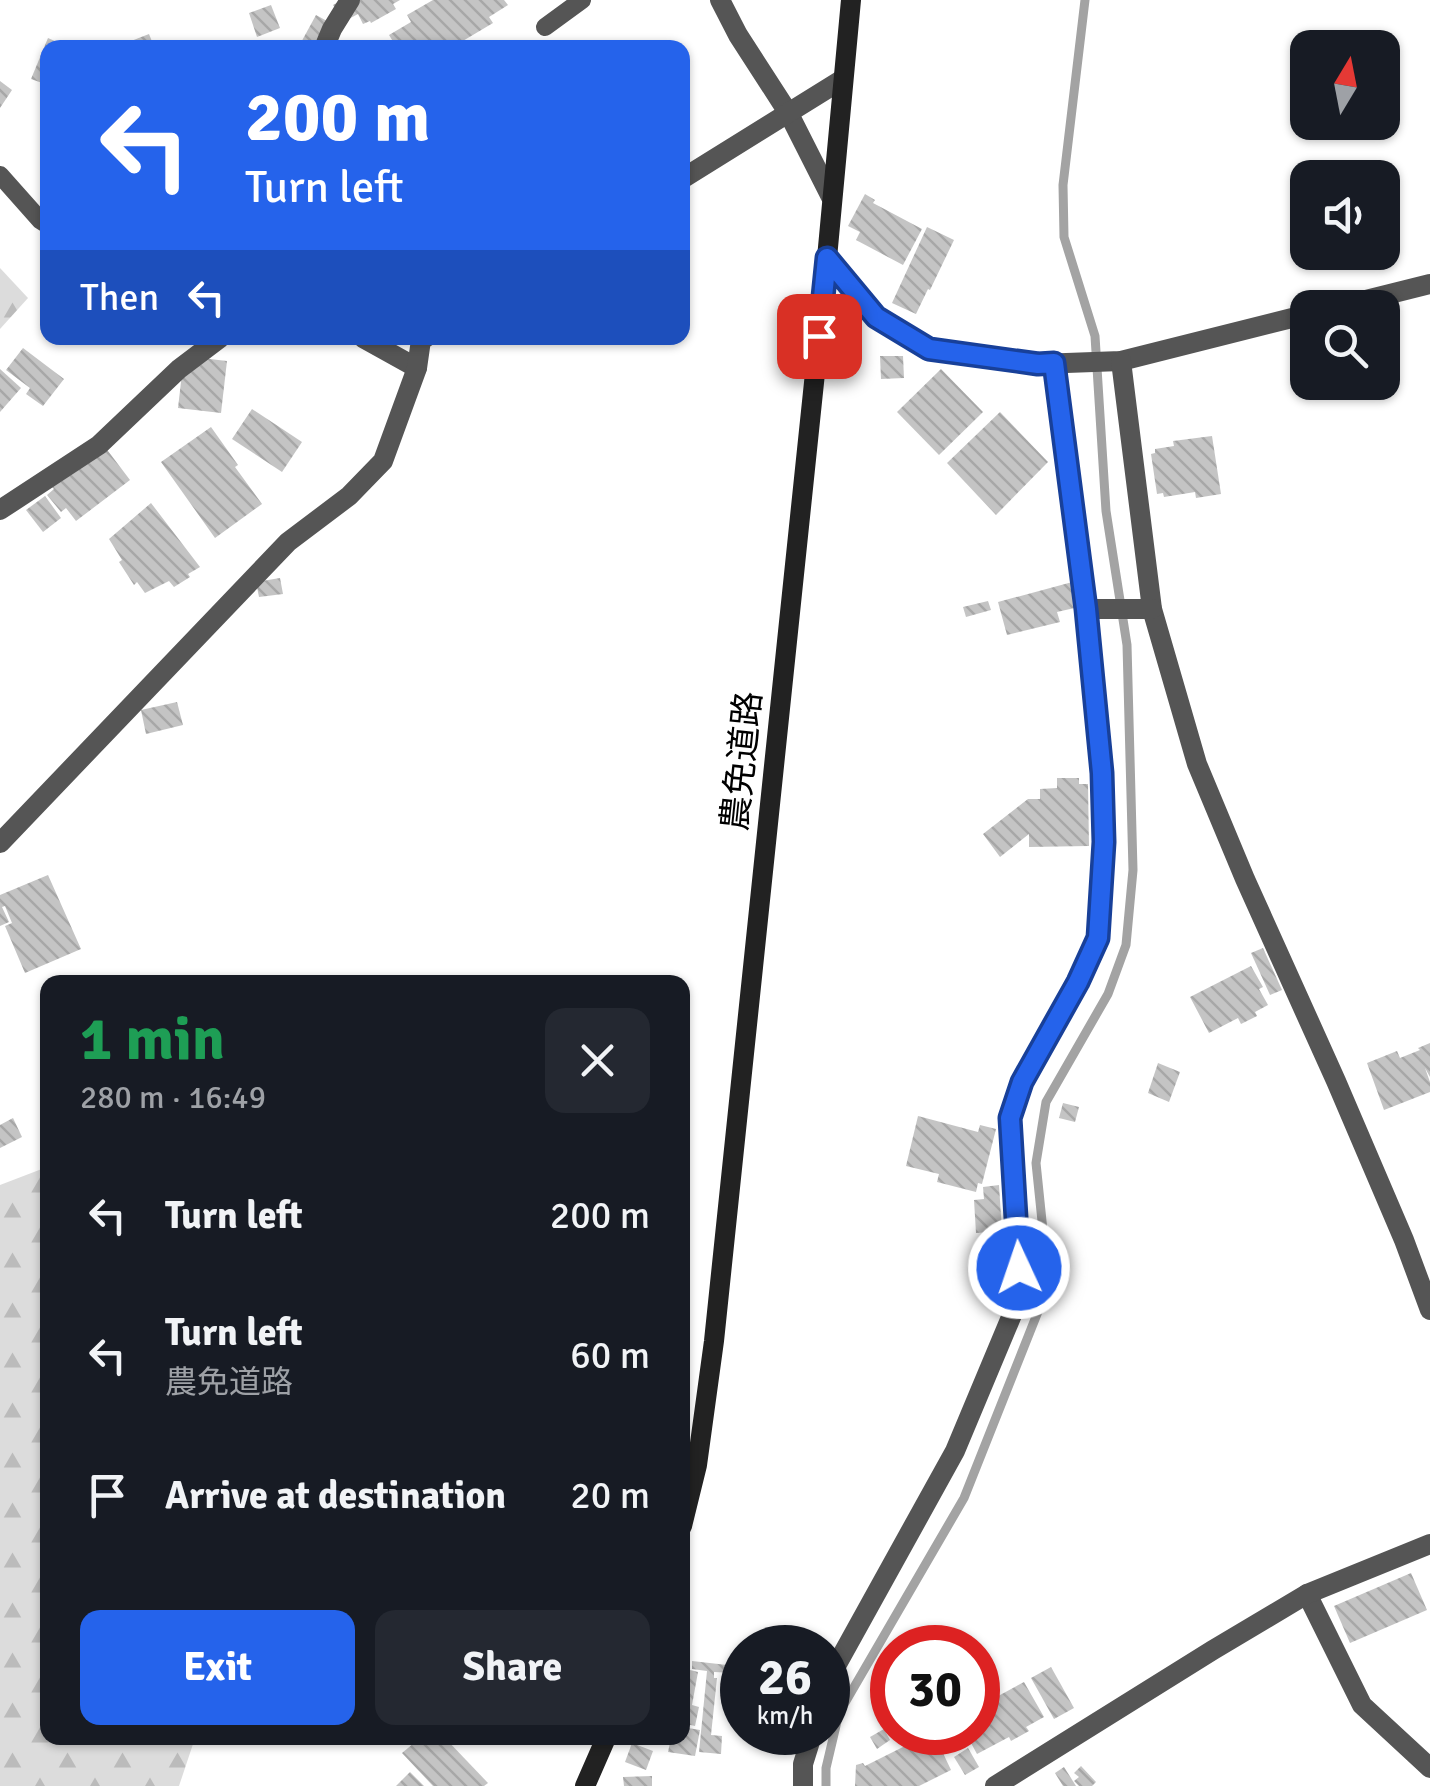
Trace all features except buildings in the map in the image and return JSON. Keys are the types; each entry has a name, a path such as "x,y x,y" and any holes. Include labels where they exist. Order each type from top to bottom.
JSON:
{"street":[{"path":"327,40 350,0"},
{"path":"720,0 789,114 832,197"},
{"name":"農免道路","path":"690,1494 714,1340 851,0"},
{"path":"690,174 842,79"},
{"path":"827,258 876,317 929,349 1038,364 1114,362 1290,318"},
{"path":"1400,292 1430,284"},
{"path":"0,510 99,445 180,368 211,345"},
{"path":"375,345 417,368"},
{"path":"0,843 288,542 349,496 383,461 417,368 420,345"},
{"path":"850,1641 955,1450 1014,1310 1019,1268 1010,1118 1022,1082 1098,938 1104,842 1102,790 1060,362"},
{"path":"1114,362 1142,610 1197,764 1389,1205 1430,1310"},
{"path":"1086,609 1142,610"},
{"path":"995,1786 1307,1594 1430,1544"},
{"path":"1307,1594 1362,1705 1430,1768"},
{"path":"585,1786 603,1745"},
{"path":"803,1786 806,1755"}],"lane":[{"path":"544,28 582,0"},
{"path":"0,175 40,220"}],"green space":[{"path":"0,268 28,298 0,329"},
{"path":"40,1170 40,1745 193,1745 179,1786 0,1786 0,1185"}],"waterway":[{"path":"826,1786 826,1768 839,1713 964,1498 1041,1304 1045,1250 1036,1163 1046,1102 1108,994 1126,945 1133,870 1127,645 1106,511 1095,336 1064,237 1063,185 1085,0"}],"route":[{"path":"819,336 827,258 876,317 929,349 1054,363 1086,609 1102,773 1104,842 1098,938 1022,1082 1010,1118 1019,1268"}]}
